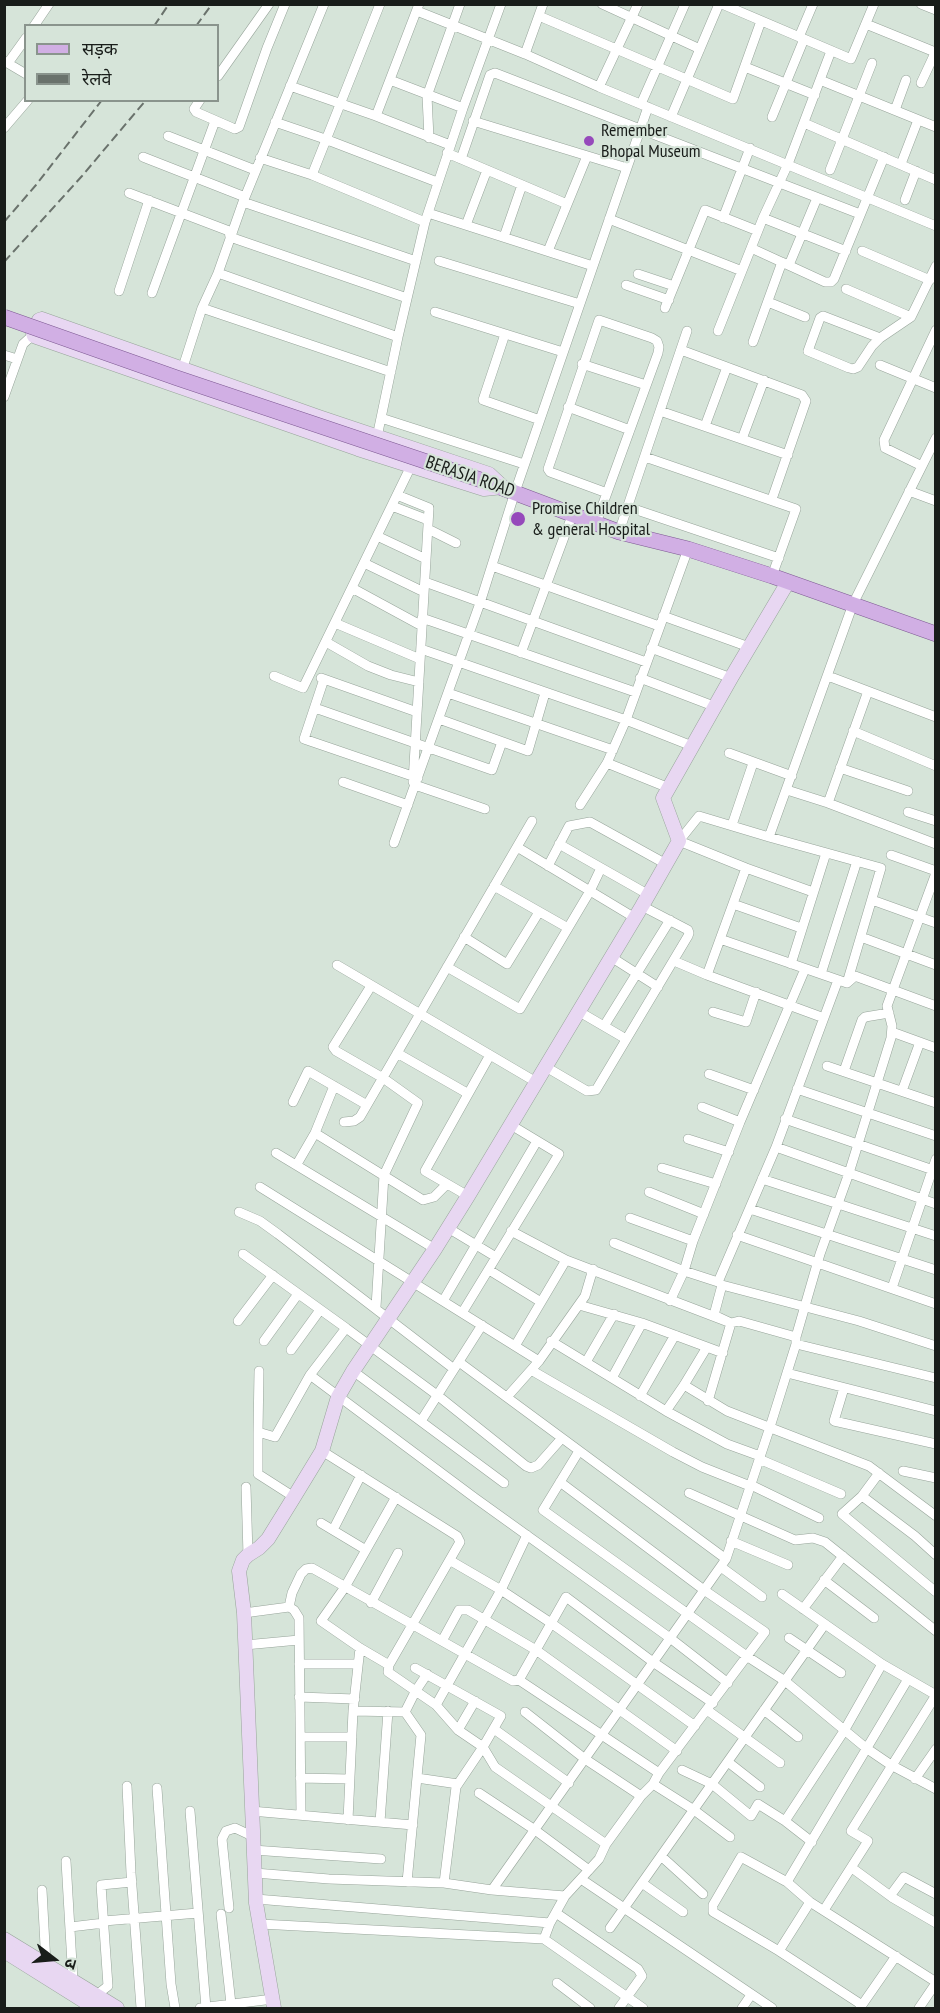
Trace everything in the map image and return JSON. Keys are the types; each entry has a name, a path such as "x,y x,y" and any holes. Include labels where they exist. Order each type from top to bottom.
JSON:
{"main road":[{"name":"BERASIA ROAD","path":"4,317 481,480 619,532 688,549 772,576 935,634"}],"street":[{"path":"219,75 268,4"},
{"path":"198,102 194,108 196,112 235,129 239,128 285,4"},
{"path":"183,368 202,308 218,273 255,170 324,4"},
{"path":"312,175 380,4"},
{"path":"429,138 428,96 460,4"},
{"path":"377,437 407,298 437,182 501,4"},
{"path":"525,54 543,4"},
{"path":"602,4 700,49"},
{"path":"599,87 638,4"},
{"path":"394,843 480,603 492,566 509,490 524,464 540,420 641,128 645,106 658,66 685,4"},
{"path":"772,117 786,84 813,4"},
{"path":"671,117 700,49 725,5 851,59 874,4"},
{"path":"921,4 936,10"},
{"path":"35,24 47,5"},
{"path":"376,116 418,6 453,25 936,226"},
{"path":"539,16 733,99 761,21"},
{"path":"866,24 935,51 921,83"},
{"path":"24,40 6,62 24,73"},
{"path":"717,331 788,164 831,51"},
{"path":"830,170 872,63"},
{"path":"745,67 815,95"},
{"path":"461,159 490,75 495,73 860,214"},
{"path":"390,80 463,108"},
{"path":"820,80 936,127"},
{"path":"895,110 906,80"},
{"path":"290,86 376,116 429,138 461,159 567,204"},
{"path":"4,128 26,102"},
{"path":"901,164 918,120"},
{"path":"152,293 215,121"},
{"path":"473,121 627,168"},
{"path":"275,122 437,182"},
{"path":"804,123 935,180"},
{"path":"168,136 255,170"},
{"path":"723,218 750,148"},
{"path":"548,251 587,156"},
{"path":"751,248 825,282 831,282 884,157"},
{"path":"143,158 195,177 244,199 416,261"},
{"path":"260,158 427,218 466,225 593,266"},
{"path":"466,225 487,170"},
{"path":"905,200 916,171"},
{"path":"504,237 522,185"},
{"path":"129,193 229,231 230,237"},
{"path":"753,342 768,302 817,198"},
{"path":"119,291 149,200"},
{"path":"626,285 667,304 705,210 758,231"},
{"path":"764,218 846,251"},
{"path":"609,219 742,271"},
{"path":"230,237 407,298"},
{"path":"862,250 930,280"},
{"path":"439,261 580,304"},
{"path":"880,338 823,316 820,318 808,351 853,369 858,367 880,338 911,317 936,266"},
{"path":"218,273 398,337"},
{"path":"638,273 674,286"},
{"path":"846,289 911,317"},
{"path":"768,302 805,317"},
{"path":"202,308 391,372"},
{"path":"435,312 563,352"},
{"path":"4,397 7,382 23,344 34,334 39,320 42,319 489,474 509,490"},
{"path":"596,523 659,346 657,341 598,320 548,469 550,472 607,492"},
{"path":"922,466 885,448 884,440 936,330"},
{"path":"619,532 687,331"},
{"path":"34,334 47,341 247,412 411,466 484,489 509,490"},
{"path":"505,334 483,400 540,420"},
{"path":"681,350 802,395 806,401 772,499"},
{"path":"4,355 17,359"},
{"path":"582,364 646,386"},
{"path":"880,365 936,388"},
{"path":"705,426 727,367"},
{"path":"742,439 764,380"},
{"path":"568,407 630,430"},
{"path":"660,411 788,455"},
{"path":"381,418 524,464"},
{"path":"769,837 853,604 922,466 931,458 936,438"},
{"path":"645,457 796,509 772,576"},
{"path":"274,676 303,688 411,466"},
{"path":"909,491 936,501"},
{"path":"397,495 429,508 415,742 415,782"},
{"path":"392,506 428,524 456,543"},
{"path":"628,507 779,558"},
{"path":"521,653 573,513"},
{"path":"377,536 426,559"},
{"path":"580,805 607,763 626,720 688,549"},
{"path":"364,563 424,592"},
{"path":"492,566 659,626"},
{"path":"425,582 646,662"},
{"path":"788,582 730,678 663,798 679,841 813,892"},
{"path":"352,588 422,622 469,635 635,692"},
{"path":"663,616 749,647"},
{"path":"335,623 420,659"},
{"path":"326,642 368,666 419,682"},
{"path":"651,648 730,678"},
{"path":"421,649 626,720 692,746"},
{"path":"310,673 417,712"},
{"path":"828,676 936,717"},
{"path":"640,678 716,706"},
{"path":"324,679 304,739 484,809"},
{"path":"828,803 868,691"},
{"path":"448,693 613,750"},
{"path":"439,719 528,752 545,693"},
{"path":"315,708 492,770 502,742"},
{"path":"853,731 936,766"},
{"path":"729,753 792,776"},
{"path":"732,825 753,762"},
{"path":"607,763 669,788"},
{"path":"840,768 908,791"},
{"path":"343,782 408,805"},
{"path":"787,790 936,844"},
{"path":"908,812 936,820"},
{"path":"190,1811 204,2008 274,2004 256,1899 244,1612 239,1571 243,1560 264,1544 294,1497 322,1451 338,1397 352,1371 435,1249 546,1067 679,841 699,816 881,868 861,937 824,1018 776,1147 737,1235 720,1283 714,1315 731,1323"},
{"path":"344,1122 354,1121 360,1117 532,821"},
{"path":"548,866 569,826 590,822 666,864"},
{"path":"559,844 601,868 642,906"},
{"path":"517,847 590,891 642,906 688,930 689,933 596,1090 587,1091 546,1067"},
{"path":"791,964 826,853"},
{"path":"492,1890 723,1563 732,1542 787,1373 804,1307 859,1143 892,1032 887,1006 936,872 891,855"},
{"path":"821,974 858,861"},
{"path":"447,967 520,1009 590,891 601,868"},
{"path":"707,975 746,868"},
{"path":"494,886 568,928"},
{"path":"872,900 936,923"},
{"path":"733,904 801,928"},
{"path":"464,938 507,964 539,912"},
{"path":"604,1026 670,921"},
{"path":"861,937 936,965"},
{"path":"720,939 842,981 855,976 936,1006"},
{"path":"611,957 658,987"},
{"path":"674,961 824,1018"},
{"path":"338,965 419,1015 536,1082"},
{"path":"670,1301 684,1271 693,1241 740,1122 805,969"},
{"path":"371,986 333,1047 418,1103 384,1175 376,1307"},
{"path":"713,1012 746,1022 756,992"},
{"path":"578,1011 626,1039"},
{"path":"844,1071 862,1020 866,1017 889,1014"},
{"path":"892,1032 936,1048"},
{"path":"902,1091 920,1042"},
{"path":"397,1053 466,1094"},
{"path":"468,1196 425,1171 489,1055"},
{"path":"827,1066 902,1091 935,1099"},
{"path":"293,1102 308,1071 367,1105"},
{"path":"709,1074 754,1090"},
{"path":"297,1164 315,1133 334,1086"},
{"path":"797,1089 936,1136"},
{"path":"702,1107 740,1122"},
{"path":"785,1119 934,1170"},
{"path":"462,1313 559,1154 511,1125"},
{"path":"315,1133 423,1200 434,1197 447,1184"},
{"path":"688,1139 729,1152"},
{"path":"443,1301 537,1141"},
{"path":"776,1147 936,1204"},
{"path":"276,1153 435,1249"},
{"path":"892,1288 936,1159"},
{"path":"662,1168 716,1184"},
{"path":"762,1179 936,1236"},
{"path":"260,1187 539,1361"},
{"path":"649,1192 704,1214"},
{"path":"750,1209 936,1270"},
{"path":"239,1212 260,1221 388,1317 456,1365 507,1397 579,1450 723,1563 762,1597"},
{"path":"630,1218 693,1241"},
{"path":"448,1228 496,1257"},
{"path":"511,1231 566,1260 731,1323 739,1321 796,1340 936,1378"},
{"path":"737,1235 936,1304"},
{"path":"614,1243 720,1283 879,1327 936,1346"},
{"path":"243,1254 437,1395 526,1466 531,1468 538,1465 562,1438"},
{"path":"515,1346 566,1260"},
{"path":"507,1397 539,1361 551,1341 579,1305 585,1296 593,1269"},
{"path":"489,1270 541,1302"},
{"path":"238,1321 273,1275"},
{"path":"264,1341 298,1293"},
{"path":"579,1305 642,1323 723,1353"},
{"path":"291,1350 320,1310"},
{"path":"586,1362 614,1314"},
{"path":"612,1378 642,1323"},
{"path":"708,1401 731,1323"},
{"path":"421,1421 482,1325"},
{"path":"258,1432 275,1437 310,1375 346,1328"},
{"path":"640,1396 675,1335"},
{"path":"551,1341 640,1396 727,1444 841,1494"},
{"path":"666,1411 707,1347"},
{"path":"531,1370 702,1467 819,1518"},
{"path":"259,1371 258,1474 294,1497"},
{"path":"352,1371 504,1483"},
{"path":"787,1373 936,1411"},
{"path":"310,1375 729,1683"},
{"path":"684,1385 728,1411 869,1466 936,1516"},
{"path":"844,1389 834,1421 936,1444"},
{"path":"579,1450 543,1510 784,1681 844,1731 891,1766 936,1789"},
{"path":"322,1451 457,1536 460,1542 389,1665 388,1672 436,1705 459,1730 483,1748 495,1767 606,1844"},
{"path":"903,1471 936,1478"},
{"path":"879,1473 862,1496 842,1514 936,1592"},
{"path":"333,1530 361,1475"},
{"path":"543,1939 566,1896 598,1859 606,1844 641,1796 653,1784 765,1632 704,1590 560,1482"},
{"path":"246,1487 248,1555"},
{"path":"689,1493 795,1540 813,1538 819,1540 843,1556 936,1631"},
{"path":"862,1496 936,1555"},
{"path":"389,1665 321,1621 345,1587 396,1497"},
{"path":"321,1523 366,1550"},
{"path":"436,1705 501,1590 527,1535"},
{"path":"732,1542 788,1565"},
{"path":"371,1603 398,1553"},
{"path":"803,1609 843,1556"},
{"path":"451,1561 551,1623 695,1726"},
{"path":"289,1607 292,1593 301,1574 306,1569 312,1568 513,1681 519,1680 659,1773"},
{"path":"824,1580 874,1618"},
{"path":"782,1594 882,1664 936,1695 850,1831 868,1841 824,1910"},
{"path":"519,1680 566,1597 653,1662 780,1763"},
{"path":"244,1612 289,1607 299,1618 301,1815"},
{"path":"442,1641 459,1610 468,1610 536,1650 677,1751"},
{"path":"610,1928 825,1624"},
{"path":"789,1638 841,1673"},
{"path":"245,1645 299,1640"},
{"path":"348,1820 353,1711 360,1648"},
{"path":"299,1664 358,1664"},
{"path":"785,1821 844,1731 882,1664"},
{"path":"415,1668 501,1716 455,1791 444,1883"},
{"path":"405,1712 427,1674"},
{"path":"787,1882 908,1679"},
{"path":"299,1697 355,1699"},
{"path":"459,1730 475,1701"},
{"path":"764,1710 798,1737"},
{"path":"353,1711 405,1712"},
{"path":"380,1822 388,1712"},
{"path":"405,1712 421,1735 407,1882"},
{"path":"525,1712 585,1760 641,1796"},
{"path":"494,1729 569,1783"},
{"path":"301,1737 352,1737"},
{"path":"915,1779 936,1749"},
{"path":"728,1762 760,1787"},
{"path":"682,1770 712,1784 751,1816 758,1804 812,1842"},
{"path":"300,1778 349,1779"},
{"path":"417,1778 458,1784"},
{"path":"653,1784 694,1810 730,1837"},
{"path":"127,1786 141,2008"},
{"path":"157,1788 175,2008"},
{"path":"479,1793 535,1830 589,1870"},
{"path":"251,1811 413,1826"},
{"path":"230,1908 222,1839 226,1831 235,1828 252,1843 381,1859"},
{"path":"662,1856 703,1894"},
{"path":"896,1956 861,2007 713,1912 713,1905 741,1857 787,1882 810,1902 896,1956 936,1983 919,2008"},
{"path":"66,1861 73,1981"},
{"path":"852,1868 890,1896 936,1923"},
{"path":"255,1873 329,1879 444,1883 492,1890 566,1896"},
{"path":"890,1896 904,1877 936,1894"},
{"path":"581,1879 772,2008"},
{"path":"91,2004 108,1986 101,1886 132,1882"},
{"path":"642,1883 682,1912"},
{"path":"42,1890 46,1964"},
{"path":"256,1899 550,1923"},
{"path":"778,1952 810,1902"},
{"path":"70,1926 198,1913"},
{"path":"556,1913 638,1969 642,1976 619,2008"},
{"path":"221,1914 235,2005"},
{"path":"260,1923 543,1939 643,2008"},
{"path":"4,1938 73,1981 91,2004"},
{"path":"4,1951 91,2004 117,2008"},
{"path":"557,1983 590,2008"},
{"path":"742,2008 751,1995"}],"railway":[{"path":"155,24 169,4"},
{"path":"197,24 212,4"},
{"path":"4,222 100,102"},
{"path":"4,262 82,176 144,102"}],"place":[{"name":"Remember Bhopal Museum","path":"589,141"},
{"name":"Promise Children & general Hospital","path":"518,519"}]}
